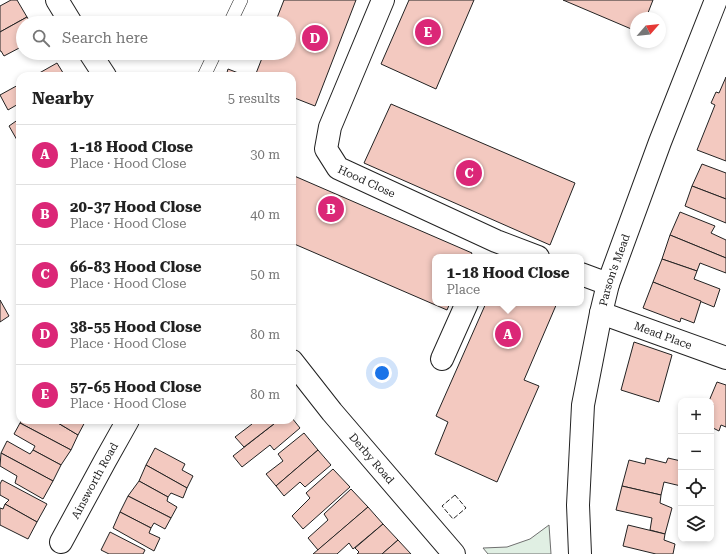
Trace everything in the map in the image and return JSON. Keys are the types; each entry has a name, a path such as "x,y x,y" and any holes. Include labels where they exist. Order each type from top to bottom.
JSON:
{"street":[{"path":"57,0 67,16"},
{"name":"Hood Close","path":"383,0 330,127 326,149 338,168 492,249 521,254"},
{"name":"Parson's Mead","path":"580,554 578,505 583,405 608,284 660,142 716,0"},
{"path":"95,60 102,72"},
{"path":"584,275 608,284"},
{"path":"442,359 466,306"},
{"name":"Mead Place","path":"601,313 726,358"},
{"name":"Derby Road","path":"296,366 332,412 454,554"},
{"name":"Ainsworth Road","path":"61,542 126,424"}],"lane":[{"path":"233,16 241,0"},
{"path":"206,72 212,60"}],"green space":[{"path":"549,525 551,554 488,554 483,548 507,547 530,539"}],"building":[{"path":"11,0 17,0 26,16 16,16 16,23 0,32 0,6"},
{"path":"284,0 356,0 315,106 296,99 296,72 257,72 261,60 296,60 296,16 278,16"},
{"path":"409,0 474,0 436,89 381,64"},
{"path":"563,0 653,0 648,12 630,12 630,28"},
{"path":"16,23 16,50 4,56 0,51 0,32"},
{"path":"57,63 63,72 41,72"},
{"path":"228,69 236,72 227,72"},
{"path":"726,77 726,161 697,150 715,105 711,103 716,92 719,93"},
{"path":"16,86 16,105 8,110 0,95"},
{"path":"391,104 575,183 550,245 364,163"},
{"path":"16,121 16,138 9,126"},
{"path":"702,164 726,173 726,199 692,186"},
{"path":"296,177 472,253 432,254 432,304 296,245"},
{"path":"692,186 726,199 726,223 685,206"},
{"path":"680,212 715,226 711,233 726,240 726,258 670,235"},
{"path":"670,235 726,258 726,273 700,263 697,271 662,259"},
{"path":"662,259 697,271 694,279 720,289 714,307 653,282"},
{"path":"653,282 701,301 694,323 681,318 680,322 643,308"},
{"path":"0,300 9,316 0,322"},
{"path":"438,306 449,306 447,310"},
{"path":"485,306 556,306 524,380 539,386 497,482 435,454 448,422 436,416"},
{"path":"634,342 672,355 659,402 621,390"},
{"path":"717,382 726,385 726,427 721,425 719,431 714,428 714,398 710,398"},
{"path":"296,423 300,428 274,450 270,445 242,467 233,456 274,424"},
{"path":"19,424 22,424 71,450 61,465 33,450 35,446 14,434"},
{"path":"22,424 60,424 78,435 71,450"},
{"path":"60,424 84,424 78,435"},
{"path":"252,424 274,424 244,447 235,437"},
{"path":"304,433 318,450 276,486 266,474 283,461 278,454"},
{"path":"7,441 30,454 33,450 61,465 53,481 1,453"},
{"path":"155,448 185,464 182,470 193,476 187,488 146,465"},
{"path":"318,450 331,465 305,487 300,482 284,496 276,486"},
{"path":"1,453 53,481 43,499 15,483 17,476 0,466"},
{"path":"646,458 666,463 668,458 678,460 678,485 664,482 661,495 622,486 629,460 645,464"},
{"path":"146,465 187,488 183,498 171,493 168,497 139,481"},
{"path":"333,469 350,487 303,529 292,516 310,498 306,493"},
{"path":"2,480 47,504 37,522 5,504 9,500 0,495 0,484"},
{"path":"139,481 168,497 167,501 177,507 171,518 128,496"},
{"path":"622,486 661,495 660,503 672,508 665,534 650,530 652,518 616,510"},
{"path":"351,489 368,507 318,550 308,538 328,520 324,514"},
{"path":"128,496 171,518 165,529 154,523 151,528 120,512"},
{"path":"5,504 37,522 28,539 0,525 0,508 3,509"},
{"path":"368,507 383,524 353,549 349,543 337,554 313,554"},
{"path":"120,512 151,528 149,533 160,538 154,551 113,528"},
{"path":"383,524 398,540 382,554 357,554 359,552 355,548"},
{"path":"628,525 665,534 664,540 675,544 673,554 656,554 623,546"},
{"path":"110,532 145,550 143,554 109,554 101,550"},
{"path":"398,540 411,554 382,554"}],"fence":[{"path":"455,495 466,508 453,519 442,506 455,495"}],"place":[{"name":"57-65 Hood Close","path":"428,32"},
{"name":"38-55 Hood Close","path":"315,38"},
{"name":"66-83 Hood Close","path":"469,173"},
{"name":"20-37 Hood Close","path":"331,209"},
{"name":"1-18 Hood Close","path":"508,334"}]}
